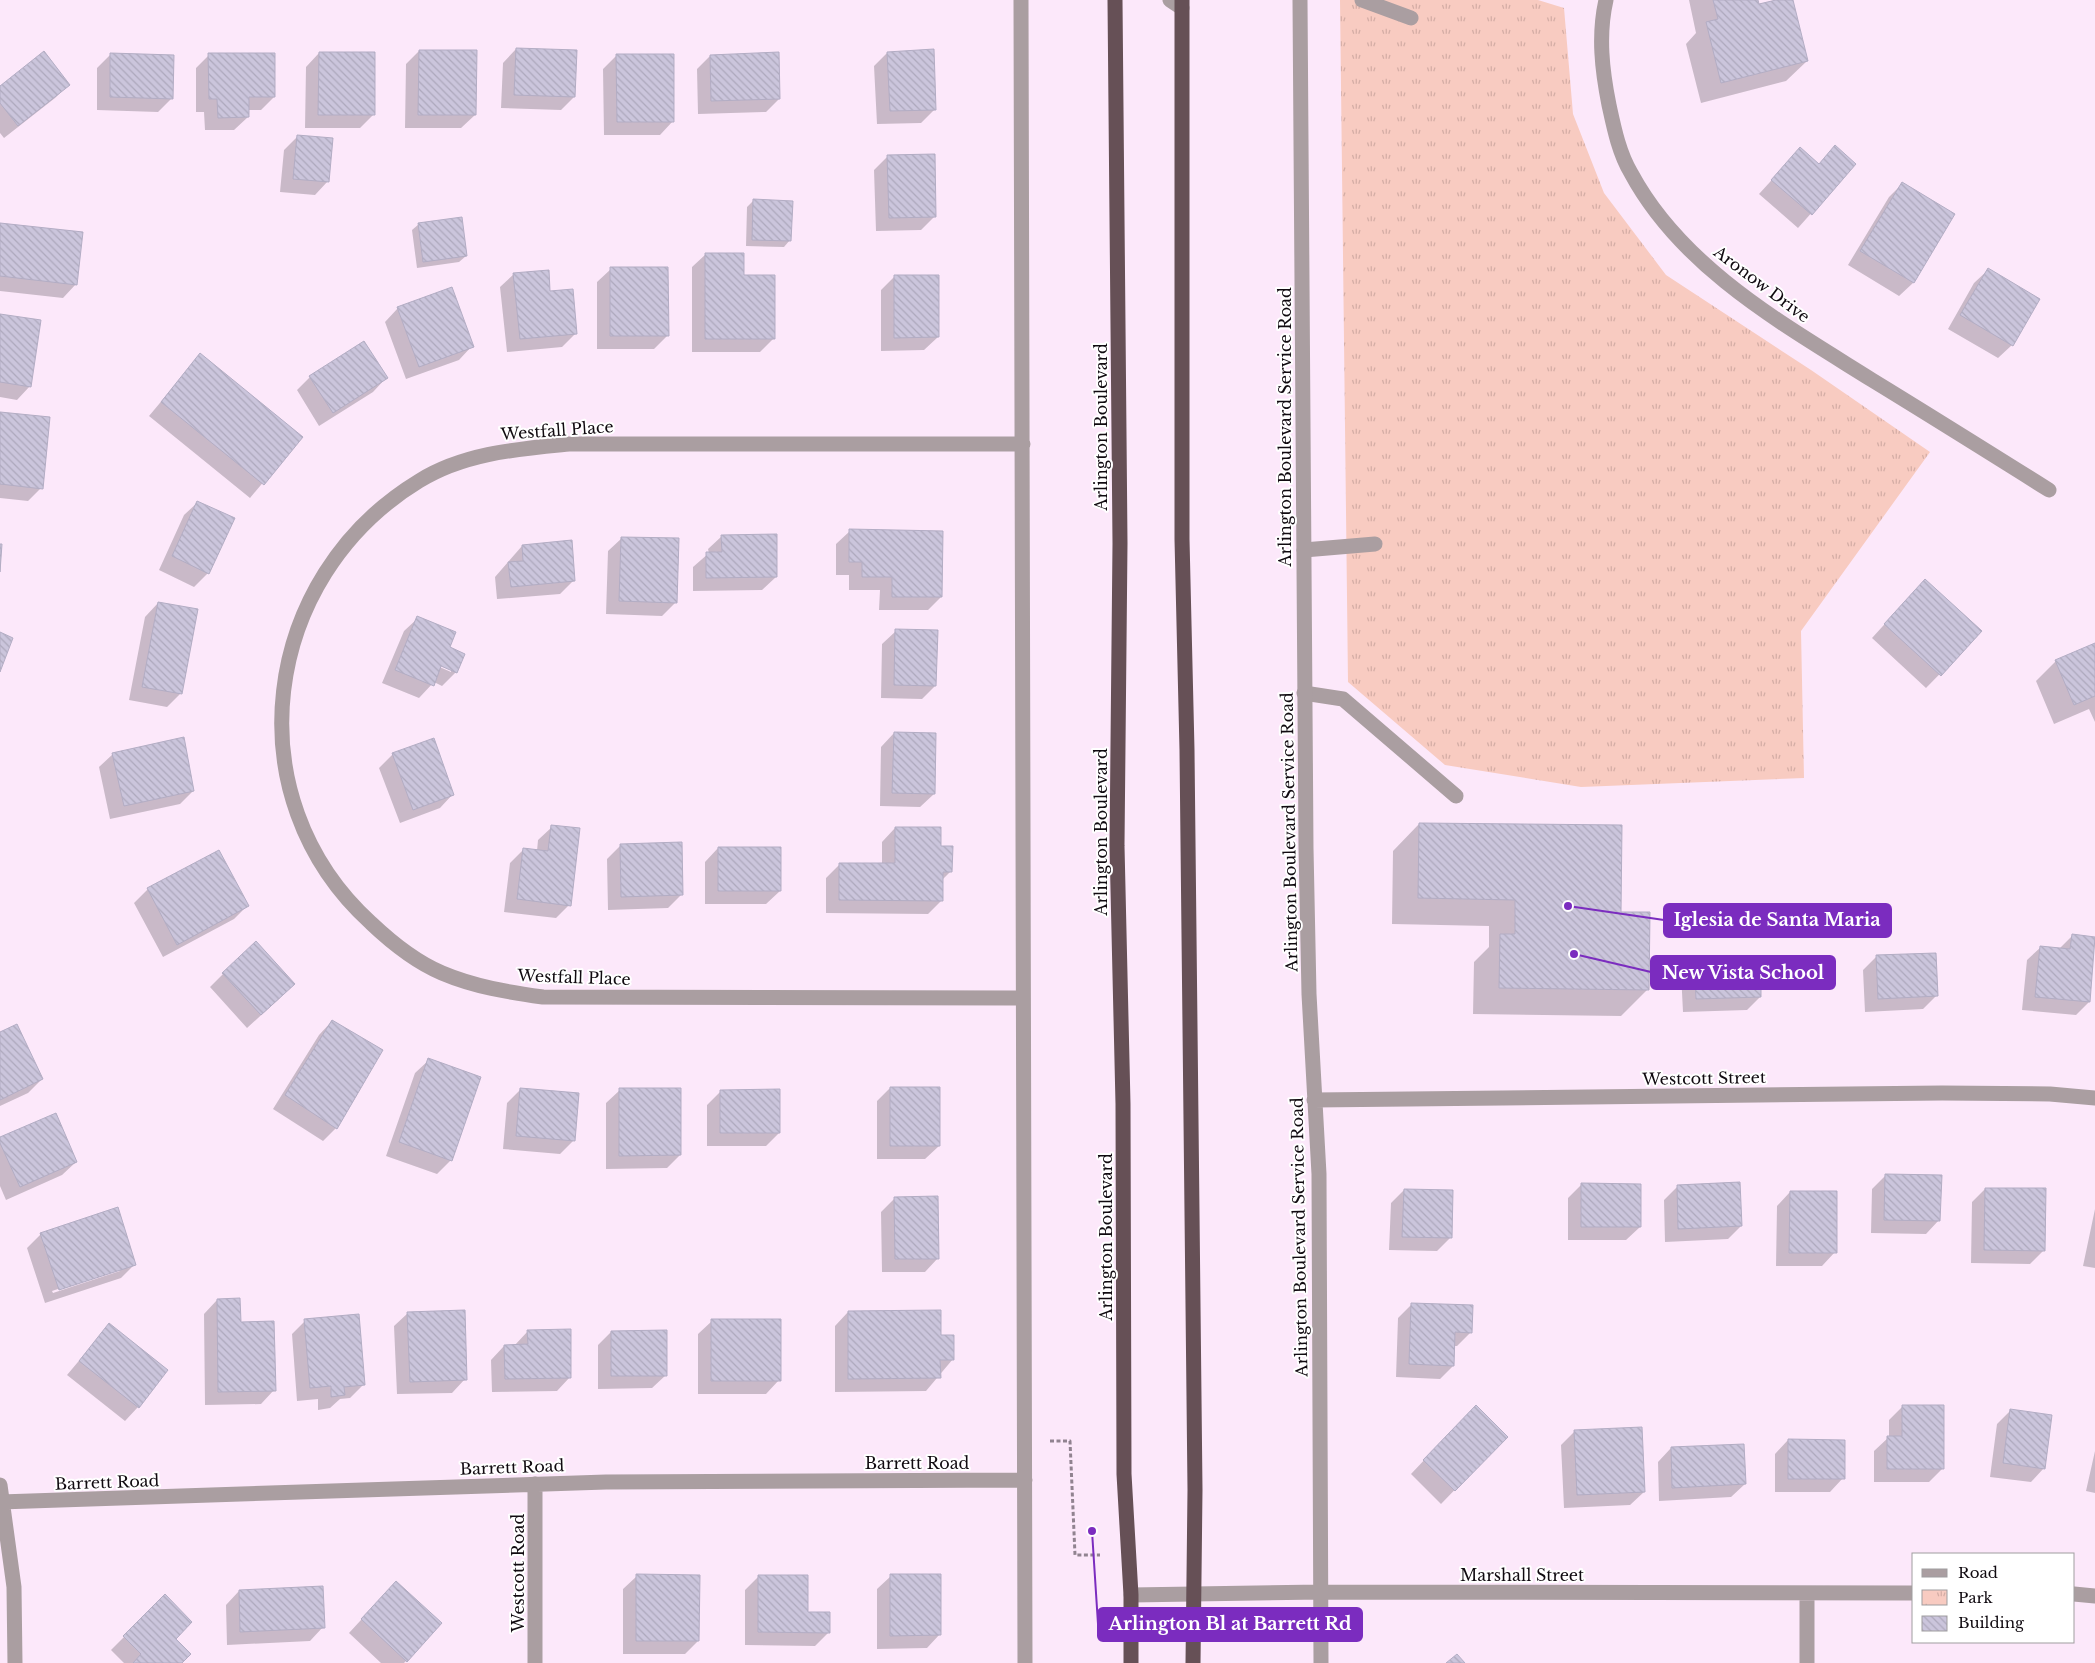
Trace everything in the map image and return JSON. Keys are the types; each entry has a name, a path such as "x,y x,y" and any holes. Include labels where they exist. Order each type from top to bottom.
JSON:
{"highway":[{"name":"Arlington Boulevard","path":"1116,0 1120,543 1117,846 1123,1104 1124,1474 1131,1595 1131,1663"},
{"path":"1178,3 1182,539 1187,750 1194,1470 1193,1663"}],"street":[{"path":"1021,0 1025,1663"},
{"name":"Arlington Boulevard Service Road","path":"1300,0 1304,693 1309,994 1319,1174 1320,1663"},
{"path":"1362,0 1410,18"},
{"name":"Aronow Drive","path":"1606,0 1600,42 1605,85 1615,132 1630,172 1655,212 1674,235 1720,279 1816,344 2049,490"},
{"name":"Westfall Place","path":"1022,444 569,444 502,450 459,462 420,480 400,494 366,522 336,557 308,599 297,628 284,677 281,727 287,783 307,838 322,865 352,906 391,942 440,972 488,989 543,997 1023,998"},
{"path":"1304,550 1375,544"},
{"path":"1304,693 1343,700 1456,796"},
{"name":"Westcott Street","path":"1314,1100 1932,1093 2050,1094 2095,1098"},
{"name":"Barrett Road","path":"2,1502 535,1484 1025,1480"},
{"name":"Westcott Road","path":"535,1484 536,1663"},
{"path":"0,1485 14,1587 16,1663"},
{"name":"Marshall Street","path":"1131,1595 1321,1592 1912,1593"},
{"path":"1806,1663 1807,1592"},
{"path":"2075,1594 2095,1596"}],"path":[{"path":"1025,1442 1070,1441 1075,1555 1100,1555"}],"green space":[{"path":"1340,0 1538,0 1564,8 1573,114 1604,193 1666,275 1811,370 1930,452 1801,631 1804,778 1581,787 1445,765 1348,682"}],"building":[{"path":"1713,0 1758,0 1759,4 1776,0 1793,0 1808,61 1721,83 1706,22 1718,19"},
{"path":"516,48 577,50 575,97 514,95"},
{"path":"934,49 936,110 890,111 887,52"},
{"path":"419,50 477,50 476,115 418,115"},
{"path":"44,51 70,85 18,126 0,103 0,86"},
{"path":"319,52 375,52 375,115 318,115"},
{"path":"779,52 780,99 711,101 710,55"},
{"path":"110,53 174,55 173,99 110,97"},
{"path":"208,53 275,53 275,97 249,97 249,117 218,118 217,99 209,99"},
{"path":"616,54 674,54 674,122 617,122"},
{"path":"297,135 333,138 329,182 293,179"},
{"path":"1835,145 1856,164 1812,215 1771,180 1800,147 1819,164"},
{"path":"935,154 936,217 889,218 887,155"},
{"path":"1902,182 1955,214 1914,283 1860,251"},
{"path":"753,199 793,201 791,241 752,240"},
{"path":"462,217 467,256 423,262 418,223"},
{"path":"0,223 83,232 77,285 0,276"},
{"path":"705,253 744,253 744,275 775,275 775,339 705,339"},
{"path":"610,267 668,267 669,336 610,336"},
{"path":"1988,268 2040,299 2013,346 1960,315"},
{"path":"549,270 550,291 573,289 577,334 520,339 513,273"},
{"path":"894,275 939,275 939,337 894,338"},
{"path":"452,287 474,347 419,367 397,307"},
{"path":"0,314 41,320 31,387 0,382"},
{"path":"364,341 388,378 333,413 309,376"},
{"path":"200,353 303,437 264,485 161,402"},
{"path":"0,412 50,417 43,489 0,484"},
{"path":"197,501 235,518 209,574 172,556"},
{"path":"849,529 943,531 942,597 892,597 892,577 862,577 862,562 849,562"},
{"path":"777,534 777,577 706,578 706,552 722,552 721,535"},
{"path":"621,537 679,538 677,603 619,601"},
{"path":"572,540 575,581 511,587 508,562 523,561 522,545"},
{"path":"0,544 2,544 0,572"},
{"path":"1925,579 1982,631 1941,676 1884,624"},
{"path":"158,602 198,609 182,694 142,687"},
{"path":"417,616 456,632 450,647 465,654 457,673 441,666 434,686 395,670"},
{"path":"895,629 938,630 936,686 894,685"},
{"path":"0,632 13,638 0,672"},
{"path":"2095,643 2095,696 2074,705 2055,660"},
{"path":"894,732 936,733 935,794 892,793"},
{"path":"184,737 194,791 124,806 112,753"},
{"path":"434,738 454,795 413,810 392,753"},
{"path":"1419,823 1622,825 1621,912 1650,912 1649,990 1499,988 1500,934 1515,934 1515,900 1418,898"},
{"path":"551,825 580,828 571,906 517,899 523,848 548,851"},
{"path":"895,827 941,827 941,846 953,846 952,872 943,872 943,901 839,900 839,863 895,863"},
{"path":"682,842 683,895 621,897 620,844"},
{"path":"718,847 781,847 781,891 718,891"},
{"path":"219,850 249,906 177,945 147,888"},
{"path":"2072,934 2095,937 2090,1002 2035,997 2040,946 2070,949"},
{"path":"256,941 295,984 261,1015 222,973"},
{"path":"1936,953 1938,996 1878,999 1876,955"},
{"path":"1761,957 1761,997 1696,999 1694,959"},
{"path":"332,1020 383,1050 337,1129 285,1095"},
{"path":"17,1024 43,1079 0,1100 0,1032"},
{"path":"428,1058 481,1077 452,1161 399,1142"},
{"path":"890,1087 940,1087 940,1146 890,1146"},
{"path":"520,1088 579,1093 575,1141 516,1136"},
{"path":"619,1088 681,1088 681,1155 619,1156"},
{"path":"780,1089 780,1133 720,1133 720,1090"},
{"path":"56,1113 77,1162 20,1187 0,1143 0,1137"},
{"path":"1885,1174 1942,1175 1940,1221 1884,1220"},
{"path":"1740,1182 1742,1226 1678,1229 1677,1185"},
{"path":"1581,1183 1641,1184 1641,1227 1581,1227"},
{"path":"1985,1188 2046,1188 2045,1251 1984,1250"},
{"path":"1404,1189 1453,1190 1452,1238 1402,1237"},
{"path":"1790,1191 1837,1191 1837,1253 1789,1253"},
{"path":"938,1196 939,1259 895,1259 894,1197"},
{"path":"118,1207 136,1265 59,1290 40,1233"},
{"path":"240,1298 241,1322 274,1321 276,1391 218,1392 217,1299"},
{"path":"1411,1303 1473,1305 1472,1333 1455,1332 1454,1366 1409,1364"},
{"path":"465,1310 467,1380 410,1382 407,1312"},
{"path":"941,1310 941,1335 954,1335 954,1360 940,1360 941,1378 848,1379 848,1311"},
{"path":"359,1314 365,1385 344,1387 345,1395 331,1397 331,1386 310,1388 304,1319"},
{"path":"711,1319 781,1319 781,1381 711,1381"},
{"path":"109,1323 168,1370 139,1408 79,1361"},
{"path":"571,1329 571,1378 505,1379 504,1345 528,1344 527,1330"},
{"path":"667,1330 667,1376 611,1376 611,1331"},
{"path":"1476,1405 1508,1437 1455,1491 1423,1460"},
{"path":"1902,1405 1944,1405 1944,1469 1887,1469 1887,1436 1902,1436"},
{"path":"2010,1409 2052,1415 2045,1469 2003,1463"},
{"path":"1642,1427 1645,1492 1577,1495 1574,1430"},
{"path":"1788,1439 1845,1440 1845,1479 1788,1479"},
{"path":"1744,1444 1746,1484 1672,1488 1671,1447"},
{"path":"636,1574 700,1575 699,1641 636,1641"},
{"path":"890,1574 941,1574 941,1635 890,1636"},
{"path":"758,1575 808,1575 808,1612 830,1612 830,1633 758,1632"},
{"path":"396,1581 442,1623 407,1662 361,1619"},
{"path":"323,1586 325,1628 240,1632 239,1590"},
{"path":"165,1594 192,1622 176,1639 191,1654 182,1663 133,1663 141,1654 123,1636"},
{"path":"1457,1654 1465,1663 1446,1663"}],"place":[{"name":"Iglesia de Santa Maria","path":"1568,906"},
{"name":"New Vista School","path":"1574,954"},
{"name":"Arlington Bl at Barrett Rd","path":"1092,1531"}]}
